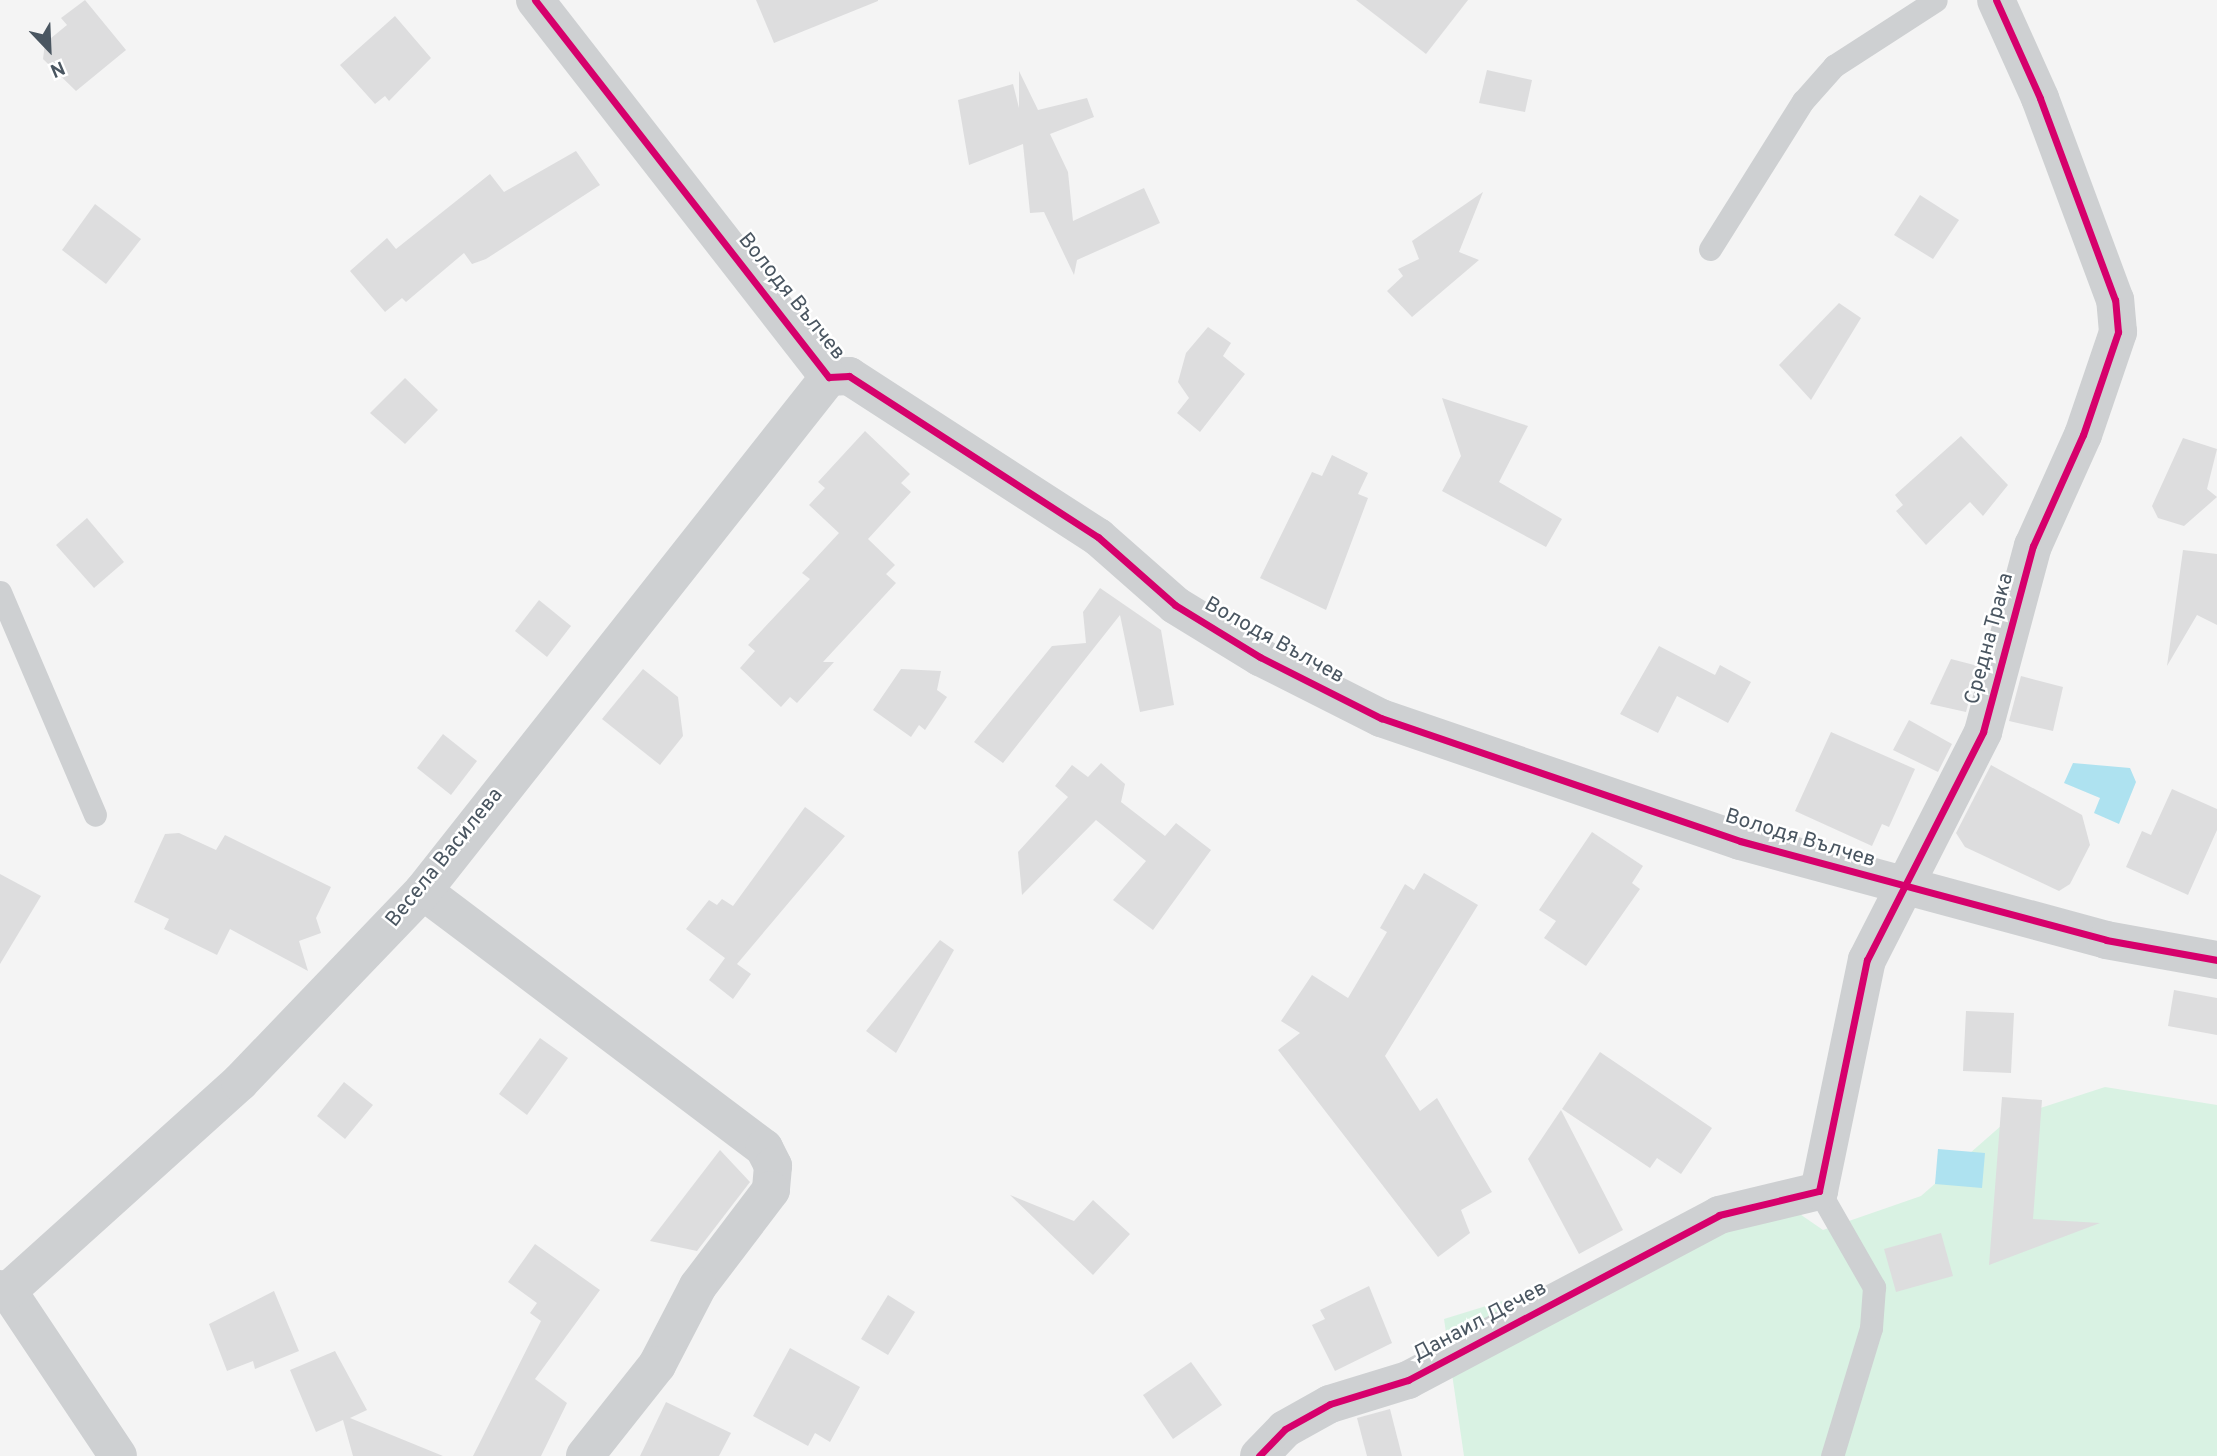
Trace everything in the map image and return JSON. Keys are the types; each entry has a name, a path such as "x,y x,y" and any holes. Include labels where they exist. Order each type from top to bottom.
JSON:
{"street":[{"name":"Володя Вълчев","path":"535,0 829,377 849,376 1098,537 1185,612 1381,718 1740,841 1905,889 2106,940 2217,960"},
{"name":"Средна Трака","path":"1819,1191 1867,960 1983,732 2033,546 2083,435 2118,331 2115,300 2040,98 1996,0"},
{"name":"Весела Василева","path":"4,1290 240,1082 423,891 829,377"},
{"path":"423,891 764,1148 773,1166 771,1190 698,1286 657,1364 585,1456"},
{"name":"Данаил Дечев","path":"1259,1456 1285,1429 1330,1404 1408,1380 1718,1215 1819,1191"},
{"path":"4,1290 118,1456"}],"lane":[{"path":"1710,249 1803,101 1834,66 1936,0"},
{"path":"0,592 94,815"},
{"path":"1819,1191 1874,1287 1871,1328 1832,1456"}],"green space":[{"path":"2105,1087 2217,1105 2217,1456 1464,1456 1444,1319 1675,1248 1759,1186 1823,1230 1921,1196 2010,1118"}],"water":[{"path":"2073,763 2130,768 2136,782 2119,824 2094,813 2100,798 2064,783"},
{"path":"1938,1149 1985,1153 1982,1188 1935,1184"}],"building":[{"path":"85,0 126,50 76,91 43,59 45,43 67,25 61,18"},
{"path":"756,0 878,0 878,1 774,43"},
{"path":"1356,0 1468,0 1426,54"},
{"path":"395,16 431,58 389,101 385,96 375,104 340,65"},
{"path":"1487,70 1532,80 1525,112 1479,103"},
{"path":"1019,71 1038,110 1087,98 1094,117 1050,134 1068,172 1073,221 1144,188 1160,223 1077,260 1074,275 1044,212 1030,213 1023,144 969,165 958,100 1013,84 1019,108"},
{"path":"576,151 600,185 486,259 472,264 464,253 406,302 402,298 385,312 350,271 387,238 396,249 490,174 504,192"},
{"path":"1483,192 1459,252 1479,260 1412,317 1387,291 1403,276 1398,269 1419,259 1412,241"},
{"path":"1920,195 1959,220 1933,259 1894,235"},
{"path":"95,204 141,239 106,284 62,250"},
{"path":"1839,303 1861,318 1811,400 1779,365"},
{"path":"1208,327 1231,343 1223,356 1245,374 1200,432 1177,413 1189,398 1178,382 1186,353"},
{"path":"405,378 438,410 405,444 370,413"},
{"path":"1442,398 1528,426 1499,482 1562,519 1546,547 1442,491 1461,456"},
{"path":"865,431 910,474 901,483 911,492 868,539 895,565 886,574 896,583 823,662 834,662 797,703 790,697 781,707 740,668 755,651 748,645 810,579 802,573 839,533 809,505 825,488 818,482"},
{"path":"1961,436 2008,485 1983,516 1970,502 1926,545 1896,511 1903,505 1895,495"},
{"path":"2183,438 2217,449 2207,489 2217,497 2184,526 2158,518 2152,506"},
{"path":"1332,455 1368,473 1358,494 1368,498 1326,610 1260,578 1312,472 1322,476"},
{"path":"87,518 124,562 94,588 56,545"},
{"path":"2183,550 2217,554 2217,625 2197,615 2167,666"},
{"path":"1100,588 1161,630 1174,705 1140,712 1120,615 1003,763 974,742 1052,646 1086,643 1083,612"},
{"path":"539,600 571,626 547,657 515,631"},
{"path":"1659,646 1715,675 1720,665 1751,682 1728,723 1677,696 1658,733 1620,714"},
{"path":"1951,659 1978,666 1966,712 1930,704"},
{"path":"643,669 678,697 683,736 660,765 602,719"},
{"path":"901,669 941,671 937,690 947,697 925,730 919,725 911,737 873,710"},
{"path":"2021,676 2063,687 2053,731 2009,721"},
{"path":"1909,720 1952,744 1938,772 1893,750"},
{"path":"1831,732 1915,769 1889,827 1882,824 1872,846 1795,811"},
{"path":"443,734 477,761 451,795 417,768"},
{"path":"1101,763 1125,784 1121,802 1165,836 1176,823 1211,850 1153,930 1113,900 1146,861 1096,820 1022,895 1018,852 1068,797 1055,786 1072,765 1088,777"},
{"path":"1991,765 2082,815 2090,845 2070,884 2059,891 1965,847 1956,833"},
{"path":"2172,789 2217,809 2217,830 2188,895 2126,867 2142,831 2151,835"},
{"path":"805,807 845,836 737,964 751,974 733,999 709,980 725,958 686,929 709,900 717,905 722,899 733,906"},
{"path":"1592,832 1643,866 1632,883 1640,889 1586,966 1544,938 1556,921 1539,910"},
{"path":"179,833 216,850 225,835 331,887 316,918 321,933 299,941 308,971 230,929 217,955 164,929 169,919 134,902 165,834"},
{"path":"1424,873 1478,905 1385,1056 1420,1111 1437,1098 1492,1192 1461,1210 1470,1233 1438,1257 1278,1050 1300,1033 1281,1021 1312,975 1348,998 1387,932 1380,928 1405,884 1414,890"},
{"path":"0,874 41,896 0,964"},
{"path":"940,940 954,950 896,1053 866,1031"},
{"path":"2174,990 2217,998 2217,1035 2168,1026"},
{"path":"1966,1011 2014,1013 2011,1073 1963,1071"},
{"path":"540,1038 568,1058 527,1115 499,1094"},
{"path":"1600,1052 1712,1128 1681,1174 1657,1158 1650,1168 1562,1109"},
{"path":"344,1082 373,1105 345,1139 317,1116"},
{"path":"2002,1097 2042,1100 2033,1219 2100,1223 1989,1265"},
{"path":"1561,1110 1623,1230 1579,1254 1528,1159"},
{"path":"720,1150 750,1182 697,1251 650,1241"},
{"path":"1010,1195 1074,1221 1093,1200 1130,1234 1093,1275"},
{"path":"1941,1233 1953,1276 1896,1292 1884,1249"},
{"path":"535,1244 600,1290 535,1379 567,1403 541,1456 473,1456 541,1321 530,1313 537,1303 508,1282"},
{"path":"1369,1286 1392,1343 1335,1371 1312,1325 1325,1319 1320,1310"},
{"path":"274,1291 299,1351 255,1369 253,1361 227,1371 209,1324"},
{"path":"888,1295 915,1312 888,1355 861,1339"},
{"path":"790,1348 860,1387 830,1442 815,1433 808,1446 753,1416"},
{"path":"335,1351 367,1410 350,1418 443,1456 353,1456 343,1420 316,1432 290,1370"},
{"path":"1191,1362 1222,1405 1173,1439 1143,1395"},
{"path":"666,1402 731,1433 719,1456 640,1456"},
{"path":"1390,1409 1402,1456 1367,1456 1357,1418"}],"cycle path":[{"path":"535,0 829,377 849,376 1098,537 1175,605 1260,657 1381,718 1740,841 2106,940 2217,960"},
{"path":"1259,1456 1285,1429 1330,1404 1408,1380 1719,1215 1819,1191 1867,960 1983,732 2033,546 2083,435 2118,332 2115,300 2040,98 1996,0"}]}
